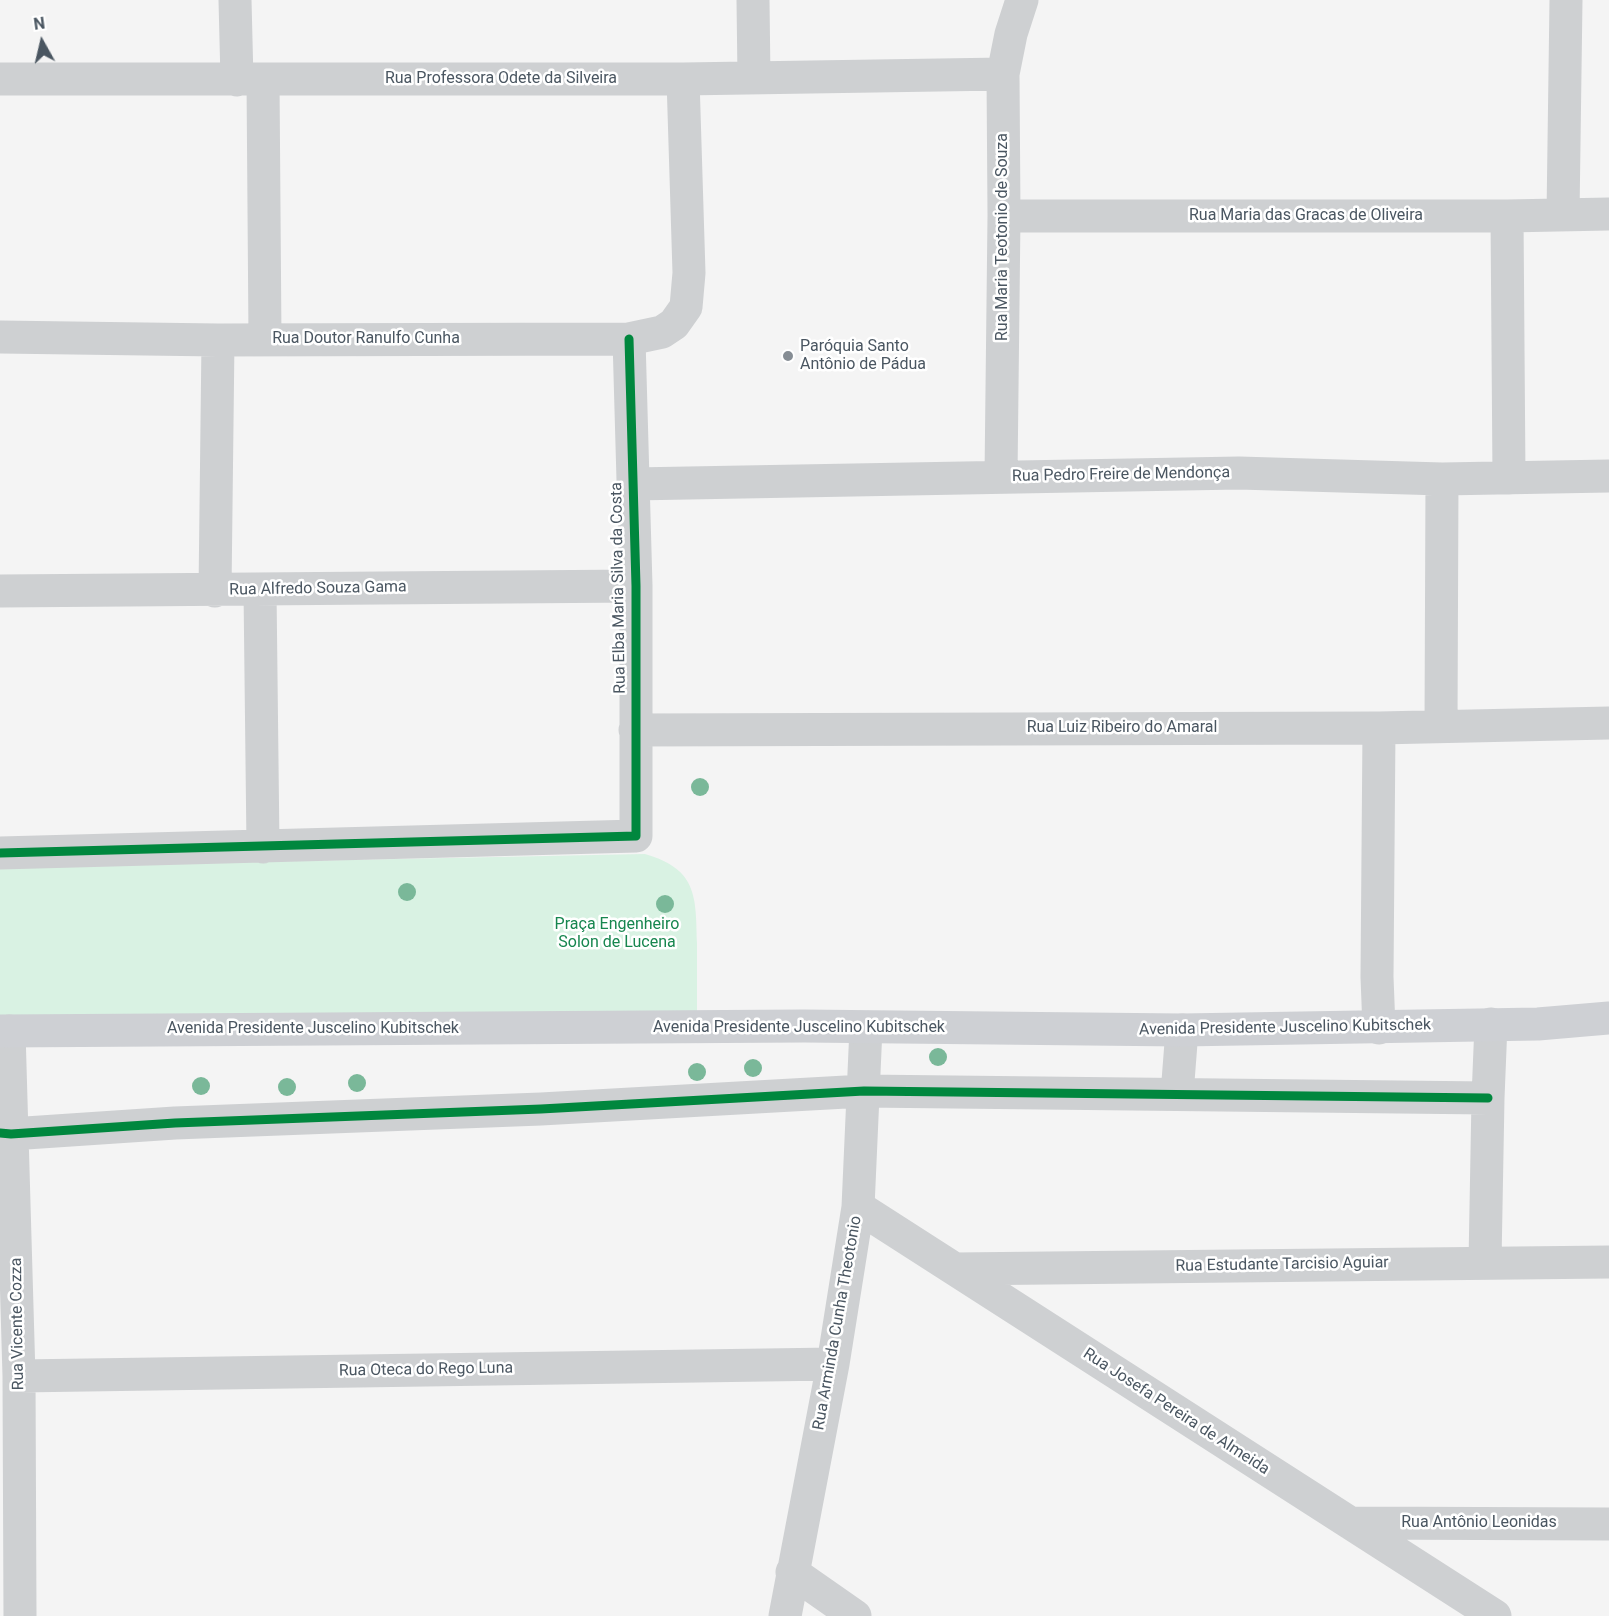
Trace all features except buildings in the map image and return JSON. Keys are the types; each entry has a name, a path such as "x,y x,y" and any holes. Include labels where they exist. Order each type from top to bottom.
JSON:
{"main road":[{"name":"Avenida Presidente Juscelino Kubitschek","path":"4,1031 793,1026 1182,1030 1379,1028 1605,1020"}],"street":[{"path":"235,0 250,80 265,339"},
{"path":"753,0 754,78"},
{"name":"Rua Maria Teotonio de Souza","path":"1001,477 1003,74 1011,34 1022,0"},
{"path":"1563,215 1566,0"},
{"name":"Rua Professora Odete da Silveira","path":"0,79 683,79 1003,74"},
{"name":"Rua Doutor Ranulfo Cunha","path":"0,337 218,340 629,339 662,332 674,324 686,307 689,273 683,79"},
{"name":"Rua Maria das Gracas de Oliveira","path":"1004,216 1609,214"},
{"path":"1507,216 1509,478"},
{"name":"Rua Elba Maria Silva da Costa","path":"263,847 636,836 636,586 629,339"},
{"path":"215,591 218,340"},
{"name":"Rua Pedro Freire de Mendonça","path":"633,484 1239,473 1442,479 1609,476"},
{"path":"1441,726 1442,479"},
{"name":"Rua Alfredo Souza Gama","path":"0,591 636,586"},
{"path":"0,854 263,847 260,590"},
{"name":"Rua Luiz Ribeiro do Amaral","path":"635,730 1379,728 1609,723"},
{"path":"1379,728 1377,977 1379,1028"},
{"path":"1485,1262 1491,1024"},
{"name":"Rua Arminda Cunha Theotonio","path":"785,1616 833,1364 858,1207 866,1028"},
{"path":"1177,1094 1182,1030"},
{"name":"Rua Vicente Cozza","path":"4,1031 8,1270 19,1376 10,1537 20,1616"},
{"path":"6,1134 199,1122 541,1109 864,1091 1488,1098"},
{"name":"Rua Josefa Pereira de Almeida","path":"858,1207 1495,1616"},
{"name":"Rua Estudante Tarcisio Aguiar","path":"955,1269 1609,1262"},
{"name":"Rua Oteca do Rego Luna","path":"19,1376 833,1364"},
{"name":"Rua Antônio Leonidas","path":"1350,1523 1609,1524"},
{"path":"792,1572 855,1616"}],"green space":[{"name":"Praça Engenheiro Solon de Lucena","path":"645,854 662,860 684,876 694,898 697,926 697,1013 0,1016 0,867"}],"cycle path":[{"path":"0,853 636,836 636,586 629,339"},
{"path":"0,1133 175,1123 541,1109 864,1091 1488,1098"}],"place":[{"name":"Paróquia Santo Antônio de Pádua","path":"788,356"}]}
